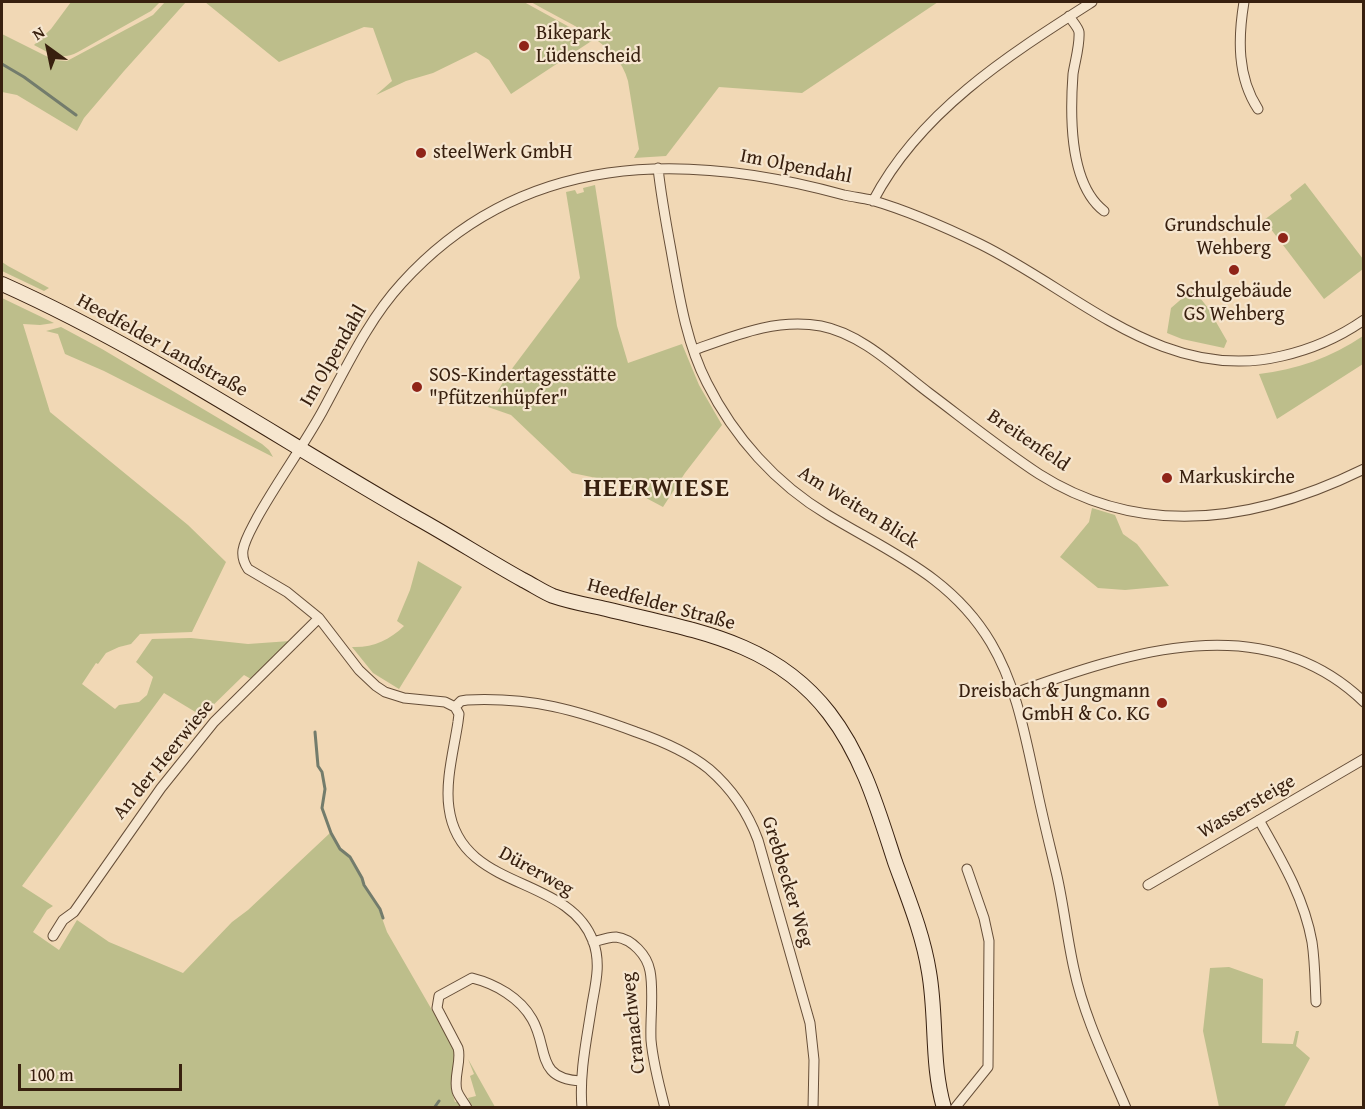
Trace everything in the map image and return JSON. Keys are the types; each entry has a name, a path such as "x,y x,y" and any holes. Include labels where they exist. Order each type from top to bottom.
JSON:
{"main road":[{"name":"Heedfelder Landstraße","path":"2,284 75,319 165,368 300,449"},
{"name":"Heedfelder Straße","path":"300,449 501,568 552,595 713,635 744,647 782,667 818,699 845,735 862,768 915,917 929,973 934,1018 936,1078 944,1107"}],"street":[{"path":"873,201 885,176 902,153 941,112 981,78 1092,2"},
{"path":"1244,2 1241,59 1247,89 1258,109"},
{"path":"1069,16 1079,31 1072,96 1075,147 1086,189 1092,201 1104,211"},
{"name":"Am Weiten Blick","path":"658,168 685,323 706,381 720,406 749,447 770,471 829,516 911,562 953,595 991,642 1015,693 1057,875 1074,971 1110,1075 1126,1107"},
{"name":"Im Olpendahl","path":"300,449 387,301 440,247 478,220 507,204 561,182 613,171 696,168 790,181 873,201 920,217 981,244 1136,335 1196,358 1245,362 1274,358 1307,350 1331,340 1364,320"},
{"name":"Breitenfeld","path":"694,351 734,335 778,324 803,324 837,331 872,351 1040,474 1095,501 1159,516 1212,516 1251,510 1304,496 1364,470"},
{"name":"Grebbecker Weg","path":"300,449 254,525 244,546 243,556 248,569 287,592 319,618 359,670 376,686 385,692 404,698 445,702 455,707 467,700 512,700 561,706 586,714 678,749 708,769 747,813 758,840 810,1023 814,1060 813,1107"},
{"name":"An der Heerwiese","path":"53,936 63,920 74,912 161,788 214,722 319,618"},
{"path":"1015,693 1070,673 1121,660 1168,650 1224,644 1270,650 1303,660 1338,680 1364,702"},
{"name":"Dürerweg","path":"455,707 459,714 448,792 449,808 456,832 470,853 492,870 561,904 583,923 593,942 598,964 581,1081 582,1107"},
{"name":"Wassersteige","path":"1148,885 1364,759"},
{"path":"1259,820 1287,871 1304,910 1312,949 1316,1002"},
{"path":"955,1107 988,1067 989,941 984,918 967,869"},
{"name":"Cranachweg","path":"593,942 614,937 623,939 636,948 647,963 650,973 652,1055 665,1107"},
{"path":"467,1107 457,1089 460,1052 436,1008 439,996 472,978 504,991 516,999 533,1020 549,1068 561,1078 581,1081"}],"green space":[{"path":"71,2 160,2 151,11 72,55 56,55 34,45 51,29"},
{"path":"165,2 186,2 84,118 77,131 17,95 2,92 2,34 54,60 67,61 153,15"},
{"path":"205,2 524,2 593,40 511,94 489,60 476,52 433,73 406,81 376,95 392,81 373,28 364,27 279,62"},
{"path":"531,2 938,2 802,93 719,87 666,156 634,158 639,149 628,81 623,67 614,55 588,34"},
{"path":"1305,183 1363,259 1363,269 1324,299 1264,220 1292,199 1290,195"},
{"path":"595,185 617,326 628,363 682,344 699,385 722,425 685,473 663,507 616,482 572,473 511,415 488,407 508,374 580,278 566,192 575,190 577,194 584,192 583,188"},
{"path":"2,262 49,288 44,291 2,271"},
{"path":"1193,289 1208,308 1227,341 1224,348 1182,339 1167,333 1171,308"},
{"path":"2,298 54,323 23,324 50,412 188,525 226,562 192,632 140,634 131,644 106,653 82,684 115,709 119,705 139,702 147,695 153,677 136,662 152,639 191,638 248,644 290,641 251,679 244,675 202,716 164,693 22,886 53,906 47,910 33,932 59,950 77,920 109,942 183,973 232,922 248,910 330,833 339,849 349,858 363,885 377,904 387,932 455,1050 452,1092 455,1102 459,1101 462,1107 2,1107"},
{"path":"61,327 262,444 273,457 104,371 65,354 58,334 46,331"},
{"path":"1363,336 1363,364 1277,419 1259,374 1313,361"},
{"path":"1092,508 1115,515 1123,534 1137,544 1169,586 1125,590 1098,588 1060,557 1089,522"},
{"path":"418,561 462,587 399,689 373,673 352,647 380,642 404,626 397,621 410,590"},
{"path":"1229,967 1263,979 1262,1043 1293,1044 1296,1031 1299,1031 1296,1046 1310,1058 1284,1107 1219,1107 1203,1031 1210,968"},
{"path":"468,1059 495,1107 472,1107 468,1098 476,1096 470,1076 474,1074"}],"waterway":[{"path":"2,64 76,115"},
{"path":"315,732 318,766 322,772 325,789 322,808 331,833 340,849 350,857 383,918"},
{"path":"434,1108 439,1101"}],"place":[{"name":"Bikepark Lüdenscheid","path":"524,46"},
{"name":"steelWerk GmbH","path":"421,153"},
{"name":"Grundschule Wehberg","path":"1283,238"},
{"name":"Schulgebäude GS Wehberg","path":"1234,270"},
{"name":"SOS-Kindertagesstätte \"Pfützenhüpfer\"","path":"417,387"},
{"name":"Markuskirche","path":"1167,478"},
{"name":"Dreisbach & Jungmann GmbH & Co. KG","path":"1162,703"}],"district":[{"name":"HEERWIESE","path":"657,489"}]}
